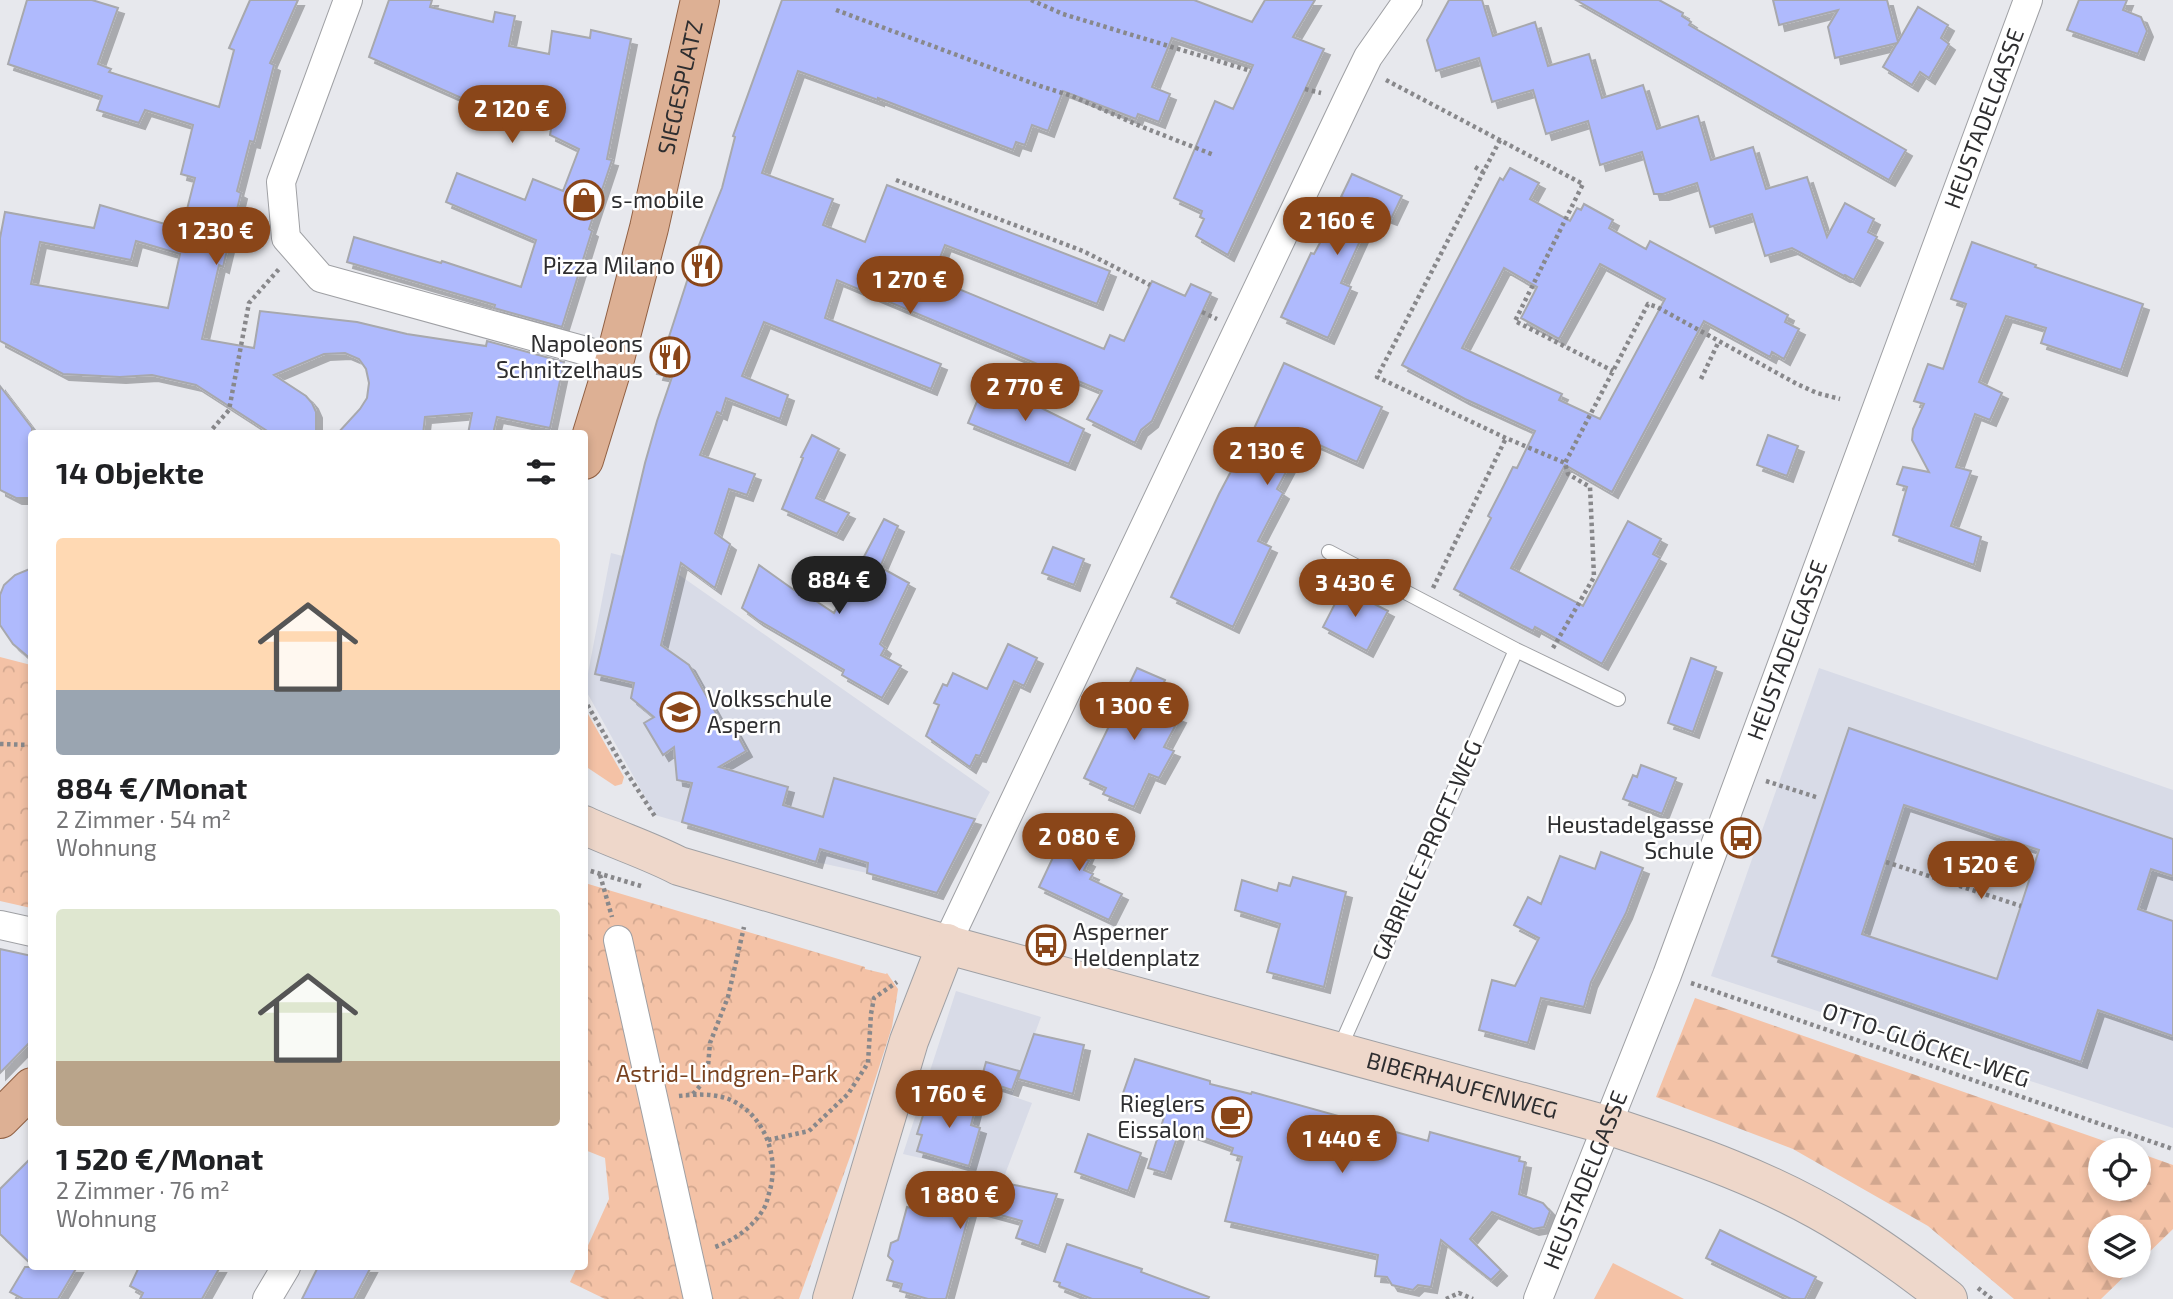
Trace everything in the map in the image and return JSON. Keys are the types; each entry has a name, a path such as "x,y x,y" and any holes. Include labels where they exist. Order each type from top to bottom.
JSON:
{"main road":[{"name":"SIEGESPLATZ","path":"588,447 615,359 649,228 700,0"},
{"path":"588,801 657,838 679,866"},
{"path":"588,827 652,852 679,866 947,943 909,1041 832,1299"},
{"path":"592,863 647,870 679,866"},
{"name":"BIBERHAUFENWEG","path":"947,943 1607,1125 1730,1169 1791,1197 1847,1227 1948,1299"},
{"path":"0,1119 28,1091"},
{"path":"813,1299 817,1289 846,1253"}],"street":[{"path":"348,0 281,182 286,239 321,278 615,359"},
{"path":"947,943 1368,57 1408,0"},
{"name":"HEUSTADELGASSE","path":"1538,1299 1667,975 2028,0"},
{"path":"0,925 28,931"},
{"path":"618,940 698,1299"},
{"path":"267,1299 284,1270"}],"lane":[{"path":"1328,552 1516,650 1618,698"},
{"name":"GABRIELE-PROFT-WEG","path":"1338,1051 1516,650"}],"path":[{"path":"1031,0 1063,14 1251,71"},
{"path":"836,10 1072,96 1214,155"},
{"path":"1363,68 1583,184 1515,321 1613,371"},
{"path":"1305,89 1325,94"},
{"path":"1500,140 1377,377 1565,463"},
{"path":"1475,167 1483,172"},
{"path":"896,180 1083,251 1150,285"},
{"path":"212,430 229,410 249,303 297,251"},
{"path":"1545,664 1594,577 1590,487 1568,474 1565,463 1648,304 1797,384 1840,399"},
{"path":"1202,312 1220,321"},
{"path":"1701,379 1719,341"},
{"path":"1425,603 1506,438"},
{"path":"588,706 656,818"},
{"path":"0,744 28,745"},
{"path":"1764,788 1766,780 1819,798"},
{"path":"1886,862 2021,906"},
{"path":"592,863 618,940"},
{"path":"693,1095 707,1078 710,1043 728,997 744,927"},
{"name":"OTTO-GLÖCKEL-WEG","path":"1667,975 2173,1149"},
{"path":"768,1140 809,1131 848,1094 868,1063 870,1014 874,998 898,982"},
{"path":"655,1100 707,1094 732,1101 754,1115 768,1140 773,1159 773,1178 765,1208 750,1227 729,1242 708,1249"},
{"path":"1446,1299 1459,1293 1473,1299"}],"shaded area":[{"path":"611,553 665,567 990,792 937,893 816,862 655,815 588,694 588,673"},
{"path":"1819,668 2173,790 2173,1128 1711,976"},
{"path":"956,991 1041,1017 1012,1096 1032,1103 1004,1177 903,1154"}],"green space":[{"path":"0,657 28,664 28,907 0,901"},
{"path":"588,714 624,777 622,784 615,786 588,768"},
{"name":"Astrid-Lindgren-Park","path":"588,884 865,969 887,973 898,989 892,1027 851,1154 799,1299 605,1299 570,1282 576,1270 588,1270 588,1245 609,1199 605,1158 588,1151"},
{"path":"1695,998 2096,1138 2088,1138 2088,1201 2151,1201 2151,1157 2173,1165 2173,1229 2151,1250 2151,1215 2088,1215 2088,1278 2123,1278 2101,1299 2014,1299 1928,1226 1793,1149 1656,1097"},
{"path":"1613,1263 1684,1299 1594,1299"}],"building":[{"path":"27,0 92,0 118,8 98,64 111,69 109,72 219,107 234,50 229,48 250,0 298,0 270,63 274,65 254,142 250,141 237,191 241,193 223,267 219,265 202,339 254,348 260,311 357,322 407,334 486,346 487,341 564,362 550,428 497,417 494,430 469,430 472,413 425,417 423,430 341,430 367,398 369,383 366,369 359,359 345,353 324,354 274,375 312,403 316,412 316,430 266,430 196,385 152,375 120,377 63,374 0,341 0,238 5,212 94,228 100,205 182,229 195,178 181,174 193,125 145,110 139,123 97,110 102,96 8,64","holes":["136,241 180,254 168,308 31,284 40,242 131,260"]},
{"path":"389,0 432,0 430,7 493,22 495,12 515,16 509,46 549,54 552,31 590,38 591,30 631,39 607,159 612,160 589,229 592,231 562,327 347,262 354,237 441,263 442,261 521,287 536,240 446,202 457,173 525,200 533,179 563,191 579,149 550,135 554,111 477,96 475,104 369,57"},
{"path":"782,0 1194,0 1252,22 1265,0 1315,0 1293,37 1324,49 1228,255 1196,236 1204,219 1200,217 1202,211 1174,198 1215,101 1233,109 1253,65 1172,38 1152,87 1170,94 1159,122 1138,114 1136,119 1063,91 1048,131 1032,125 1025,145 1016,142 1013,150 878,98 798,71 762,173 833,199 823,225 865,242 887,185 1110,271 1097,304 945,245 932,278 1104,349 1110,335 1124,341 1152,281 1185,296 1191,284 1211,293 1152,421 1141,430 1135,443 1087,419 1102,391 837,280 825,318 941,364 931,389 764,322 742,376 788,395 780,419 726,398 721,414 717,412 700,455 755,474 747,495 729,489 715,533 730,544 715,588 681,563 661,645 689,665 726,731 733,727 746,751 719,767 788,787 783,805 823,817 834,778 975,819 937,893 867,873 868,863 820,849 816,862 682,822 692,783 677,780 674,747 663,755 644,723 654,717 631,698 634,683 595,674 645,463 672,377 657,374 697,250 722,188 735,137 733,136"},
{"path":"1449,0 1482,0 1493,36 1535,22 1548,66 1589,54 1602,98 1643,85 1657,129 1698,116 1711,160 1753,147 1766,189 1807,177 1827,237 1845,203 1874,219 1868,232 1877,237 1854,280 1792,248 1765,256 1752,214 1710,227 1697,183 1663,194 1654,194 1642,152 1600,165 1588,121 1546,134 1533,90 1492,102 1479,58 1436,71 1427,40"},
{"path":"1576,0 1659,0 1683,13 1682,16 1691,22 1689,25 1906,150 1889,180"},
{"path":"1773,0 1887,0 1898,42 1918,7 1948,25 1941,38 1949,44 1929,78 1920,72 1912,85 1883,67 1897,43 1835,58 1828,27 1838,10 1779,25"},
{"path":"2079,0 2127,0 2123,10 2141,17 2147,31 2138,54 2067,30"},
{"path":"1510,168 1539,183 1530,199 1570,221 1577,208 1581,210 1584,204 1613,220 1609,228 1646,249 1650,241 1788,315 1785,322 1799,329 1784,359 1772,352 1770,357 1704,321 1612,492 1565,465 1511,568 1583,606 1628,521 1661,539 1653,554 1660,558 1602,664 1535,627 1533,631 1454,589 1491,518 1488,516 1513,467 1517,468 1535,431 1465,399 1402,365 1500,178 1503,180","holes":["1600,264 1665,299 1600,419 1559,400 1562,394 1462,348 1504,268 1537,287 1521,318 1559,339"]},
{"path":"1352,174 1402,196 1391,219 1373,212 1341,283 1351,287 1328,338 1281,317 1311,253 1314,254 1344,198 1341,197"},
{"path":"1972,242 2143,304 2121,370 2041,343 2046,328 2006,316 1979,382 2002,393 1990,420 1975,414 1956,467 1971,471 1951,526 1981,537 1974,565 1893,535 1907,487 1897,484 1903,467 1929,472 1912,440 1913,429 1924,404 1914,401 1928,364 1943,369 1966,304 1951,299"},
{"path":"1284,363 1382,407 1357,462 1304,438 1277,489 1283,493 1258,541 1271,547 1233,627 1171,597"},
{"path":"985,382 1022,396 1021,398 1084,429 1069,464 968,423"},
{"path":"0,386 32,430 28,430 28,498 16,498 0,490"},
{"path":"812,435 839,449 816,498 849,513 837,534 782,509"},
{"path":"1768,435 1798,446 1787,476 1757,465"},
{"path":"884,519 898,526 880,567 909,583 880,644 885,648 881,655 901,666 882,698 842,675 844,670 742,608 759,565 794,590 795,587 834,613"},
{"path":"1053,547 1084,559 1074,585 1042,573"},
{"path":"28,570 28,657 13,644 0,625 0,595 4,585 15,575"},
{"path":"1343,588 1388,611 1367,651 1323,627"},
{"path":"1008,644 1037,658 1024,686 1014,681 980,756 976,755 970,767 926,736 939,705 934,703 943,684 947,686 953,673 987,689"},
{"path":"1691,658 1716,667 1693,732 1668,723"},
{"path":"1137,668 1165,680 1153,707 1180,717 1164,747 1174,751 1159,778 1149,774 1134,807 1103,794 1106,788 1084,778"},
{"path":"1849,728 2173,839 2173,876 2151,869 2138,909 2173,921 2173,1036 2098,1010 2081,1062 1772,956","holes":["1904,805 2039,850 1997,979 1862,934"]},
{"path":"1641,765 1676,778 1662,814 1623,799 1633,775 1637,777"},
{"path":"1072,817 1099,829 1085,859 1089,861 1084,870 1093,874 1090,879 1122,894 1109,920 1039,887"},
{"path":"1601,852 1643,868 1626,913 1591,982 1584,1007 1541,998 1528,1043 1479,1030 1492,980 1515,986 1539,938 1514,925 1528,897 1541,904 1560,856 1595,869"},
{"path":"1293,877 1346,892 1324,987 1267,972 1280,924 1235,910 1242,880 1277,891 1279,883 1290,886"},
{"path":"0,949 28,955 28,1044 0,1073"},
{"path":"1034,1034 1084,1045 1073,1094 1018,1079"},
{"path":"1135,1059 1210,1081 1210,1084 1251,1094 1252,1092 1428,1141 1430,1132 1520,1157 1519,1161 1525,1162 1519,1194 1543,1203 1550,1211 1544,1227 1533,1229 1492,1212 1470,1239 1501,1270 1491,1280 1441,1240 1431,1287 1418,1285 1413,1290 1392,1285 1387,1277 1375,1276 1378,1255 1225,1221 1242,1157 1231,1154 1233,1148 1180,1129 1165,1173 1148,1168 1165,1114 1121,1099"},
{"path":"986,1062 1019,1071 1012,1090 981,1080"},
{"path":"936,1093 976,1106 971,1125 980,1128 969,1166 917,1151 922,1135 917,1134 926,1106 931,1108"},
{"path":"1088,1134 1141,1153 1128,1191 1075,1172"},
{"path":"28,1161 28,1261 0,1234 0,1189"},
{"path":"953,1172 1057,1194 1039,1246 1016,1238 1022,1221 971,1207 946,1299 928,1299 900,1291 902,1284 887,1280 893,1261 888,1256 891,1243 898,1240 907,1207 942,1216"},
{"path":"1720,1230 1816,1277 1805,1299 1791,1299 1706,1258"},
{"path":"1067,1244 1142,1269 1141,1272 1209,1297 1092,1299 1059,1286 1060,1283 1054,1281"},
{"path":"25,1267 28,1267 28,1270 75,1270 58,1299 23,1299 10,1292"},
{"path":"138,1270 218,1270 202,1299 140,1299 143,1293 130,1286"},
{"path":"316,1270 369,1270 354,1299 302,1299"}],"place":[{"name":"s-mobile","path":"584,200"},
{"name":"Pizza Milano","path":"702,266"},
{"name":"Napoleons Schnitzelhaus","path":"670,357"},
{"name":"Volksschule Aspern","path":"680,712"},
{"name":"Heustadelgasse Schule","path":"1741,838"},
{"name":"Asperner Heldenplatz","path":"1046,945"},
{"name":"Rieglers Eissalon","path":"1232,1117"}]}
